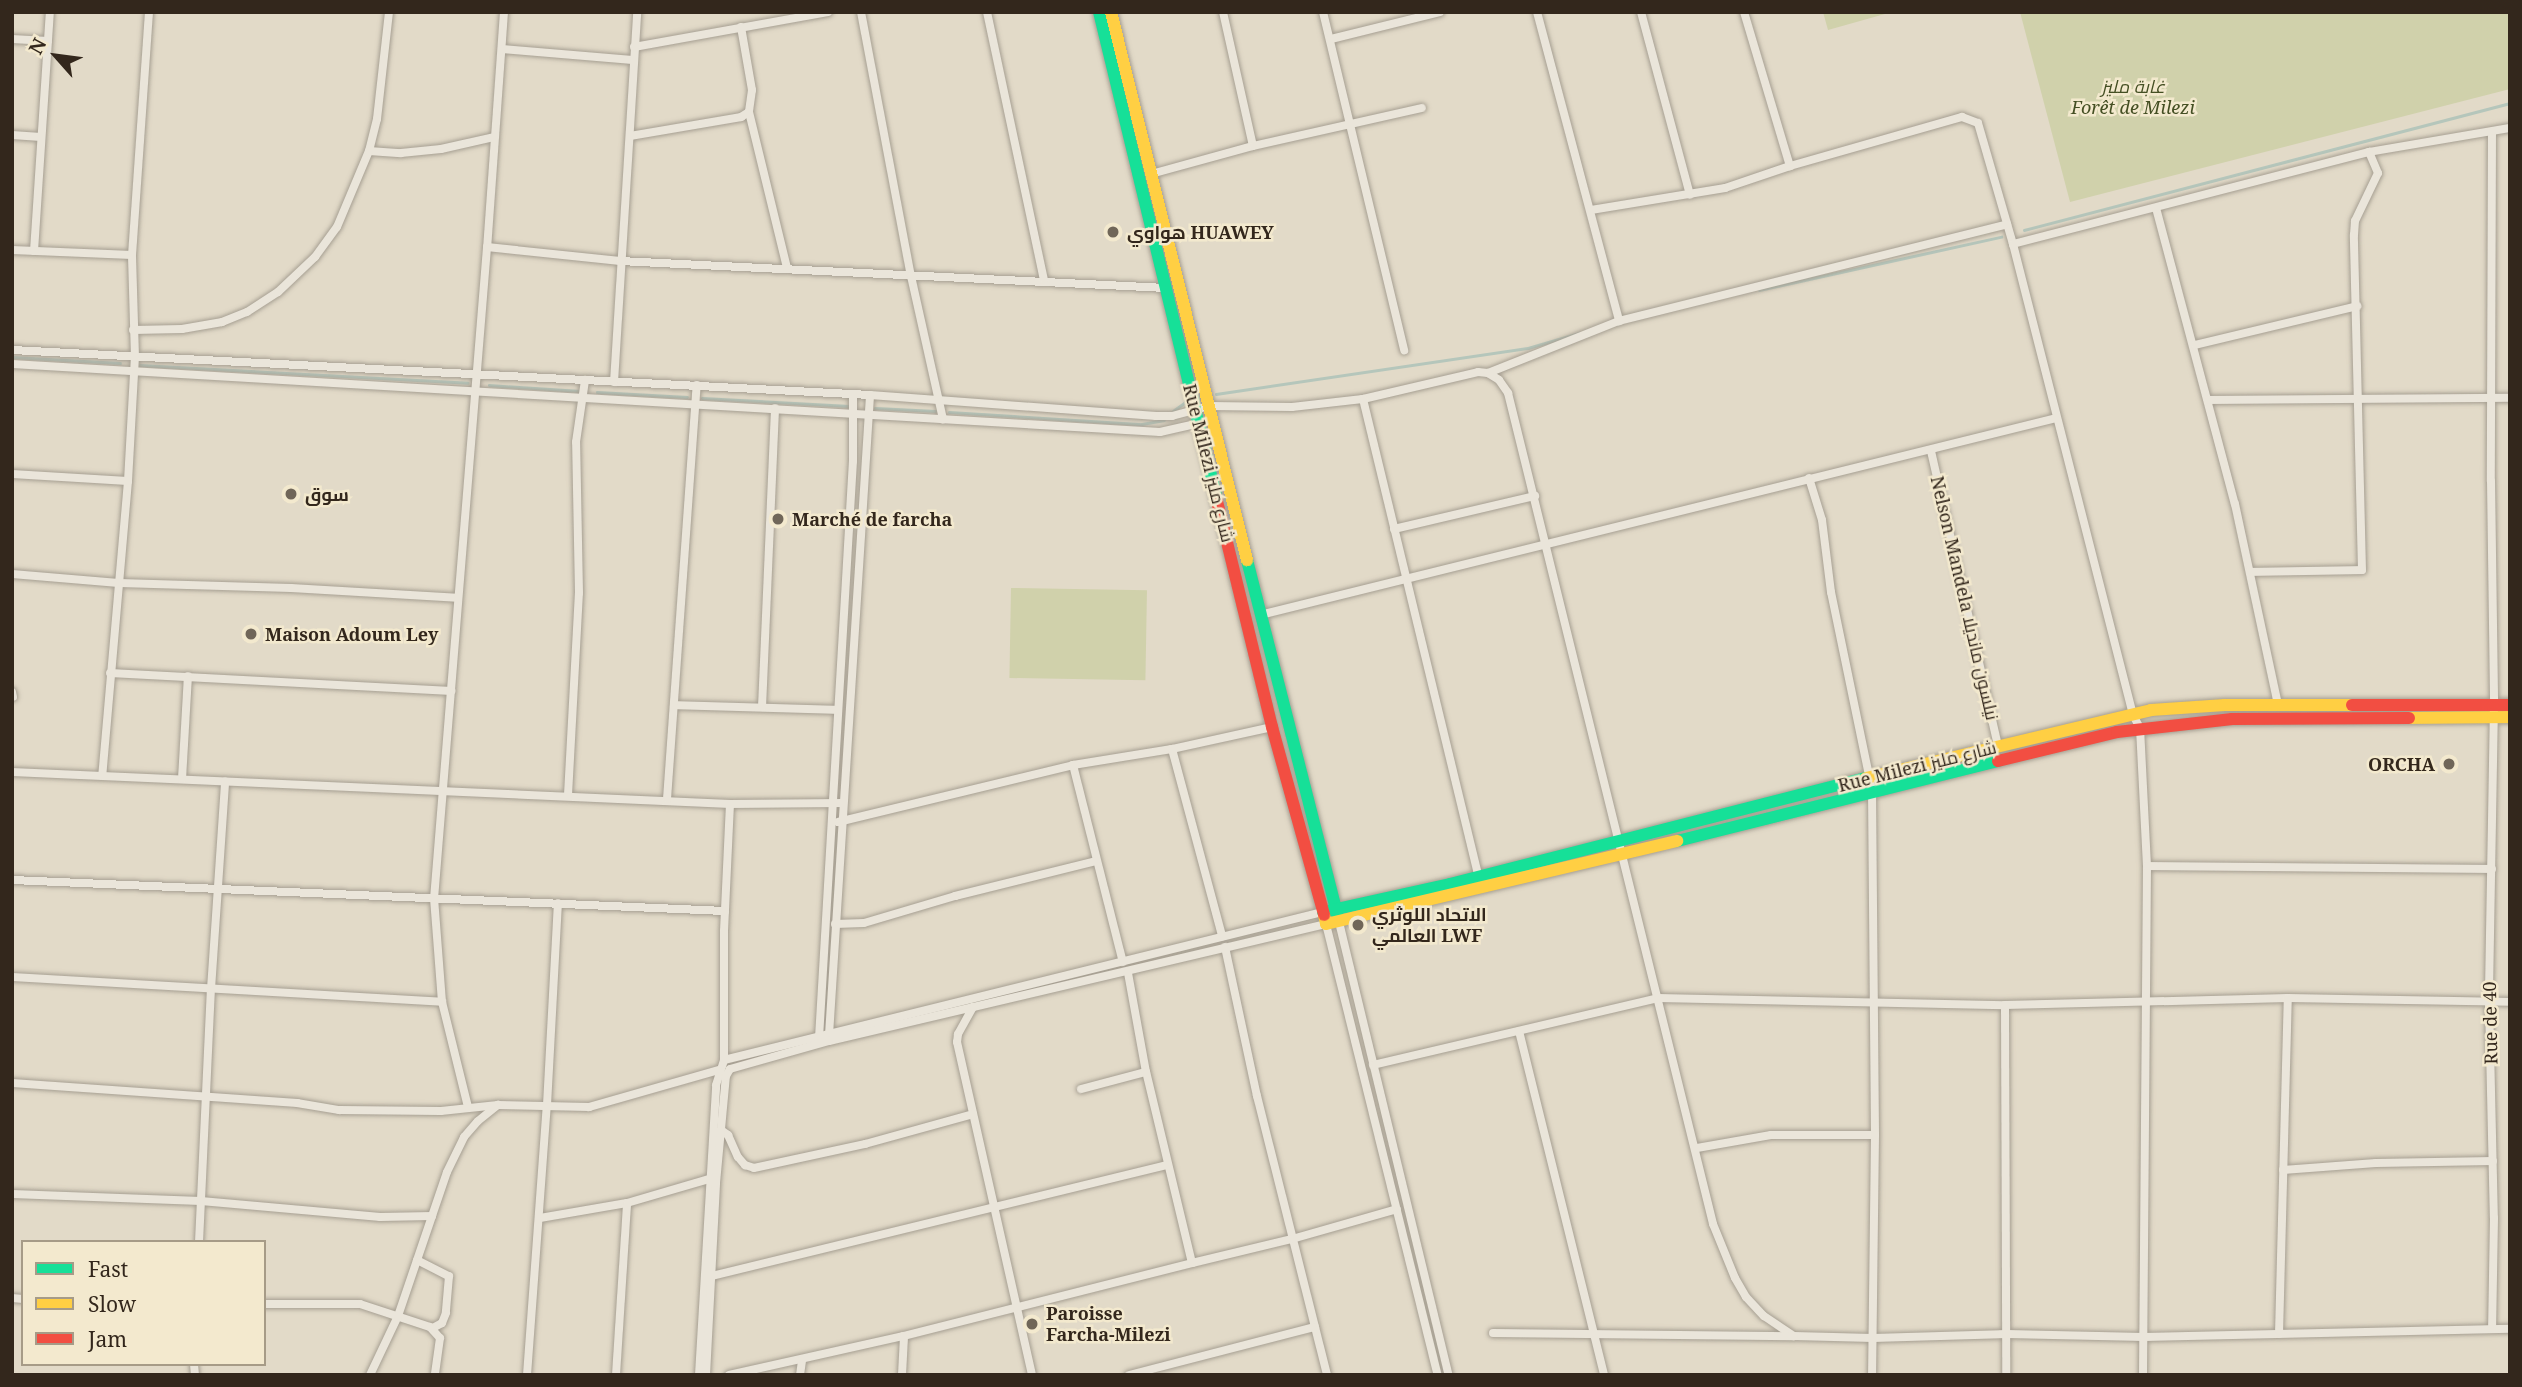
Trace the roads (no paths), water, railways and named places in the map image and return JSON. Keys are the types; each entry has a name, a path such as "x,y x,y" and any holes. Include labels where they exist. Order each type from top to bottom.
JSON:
{"street":[{"path":"34,251 50,12"},
{"path":"102,776 128,481 135,357 132,255 149,12"},
{"path":"133,330 182,329 222,322 247,312 278,292 315,257 337,226 369,151 377,119 389,12"},
{"path":"468,1107 442,1002 434,900 445,792 457,598 504,12"},
{"path":"614,382 637,12"},
{"path":"634,47 828,12"},
{"path":"861,12 911,276 936,400 943,419"},
{"path":"987,12 1044,281"},
{"name":"Rue Milezi شارع مليز","path":"1100,12 1272,727 1331,917"},
{"name":"Rue Milezi شارع مليز","path":"1111,12 1213,420 1331,917"},
{"path":"1223,12 1254,146"},
{"path":"1323,12 1404,351"},
{"path":"1331,39 1440,12"},
{"path":"1537,12 1619,321"},
{"path":"1641,12 1690,195"},
{"path":"1744,12 1790,166"},
{"path":"741,27 752,90 753,101 749,112 787,268"},
{"path":"12,39 48,41"},
{"path":"502,49 634,60"},
{"path":"1151,174 1254,146 1422,108"},
{"path":"630,136 732,119 749,112"},
{"path":"1591,210 1725,188 1790,166 1962,117 1972,118 1978,123 2013,244 2133,714 2140,728 2147,866 2148,1001 2143,1375"},
{"path":"2013,244 2369,152 2510,128"},
{"name":"Rue de 40","path":"2492,132 2494,711 2489,1003 2493,1161 2492,1329"},
{"path":"12,135 41,137"},
{"path":"369,151 414,152 494,137"},
{"path":"2250,572 2362,570 2355,221 2370,195 2378,173 2369,152"},
{"path":"2157,208 2209,400 2278,705"},
{"path":"1488,373 1619,321 2007,224"},
{"path":"487,247 620,261 1167,288"},
{"path":"12,250 132,255"},
{"path":"2195,345 2357,306"},
{"path":"12,349 870,395 1156,416 1172,416 1209,406 1292,407 1363,399 1478,372 1488,373 1499,380 1508,393 1697,1148 1713,1224 1735,1278 1746,1297 1764,1316 1794,1336"},
{"path":"12,364 1160,432 1213,420"},
{"path":"568,795 579,593 576,442 585,380"},
{"path":"667,799 696,385"},
{"path":"819,1039 853,395"},
{"path":"829,1037 870,395"},
{"path":"2209,400 2510,398"},
{"path":"1363,399 1478,876"},
{"path":"762,707 775,408"},
{"path":"1260,615 2056,418"},
{"name":"Nelson Mandela نيلسون مانديلا","path":"1931,451 1998,745"},
{"path":"12,474 128,481"},
{"path":"1809,478 1822,520 1831,592 1871,784 1875,876 1872,1003 1875,1135 1872,1375"},
{"path":"1394,529 1535,496"},
{"path":"12,574 119,583 290,587 457,598"},
{"path":"110,673 452,691"},
{"path":"182,779 188,676"},
{"path":"674,705 838,710"},
{"name":"Rue Milezi شارع مليز","path":"1871,784 1998,745 2133,714 2189,707 2278,705 2494,711 2510,717"},
{"name":"Rue Milezi شارع مليز","path":"1331,917 1620,848 1871,784 2140,728 2232,719 2494,711 2510,705"},
{"path":"832,821 842,823 1073,765 1172,749 1272,727"},
{"path":"1172,749 1222,936"},
{"path":"1073,765 1123,962"},
{"path":"12,772 445,792 667,799 730,804 844,803"},
{"path":"199,1240 211,989 225,782"},
{"path":"699,1375 709,1179 719,1070 724,1060 725,911 730,804"},
{"name":"Rue Milezi شارع مليز","path":"1331,917 1478,876 1620,848"},
{"path":"835,924 864,923 955,896 1096,860"},
{"path":"2147,866 2491,869"},
{"path":"12,880 725,911"},
{"path":"527,1375 540,1217 558,903"},
{"path":"829,1037 1222,936 1331,917"},
{"path":"724,1060 1128,973 1331,917"},
{"path":"1331,917 1373,1065 1449,1375"},
{"path":"1331,917 1397,1209 1438,1375"},
{"path":"1225,947 1292,1239 1327,1375"},
{"path":"1128,973 1146,1072 1192,1263"},
{"path":"12,977 442,1002"},
{"path":"1373,1065 1658,998 2005,1005 2288,998 2510,1002"},
{"path":"2279,1335 2288,998"},
{"path":"2005,1005 2006,1375"},
{"path":"973,1007 958,1034 957,1042 1032,1375"},
{"path":"1519,1031 1604,1375"},
{"path":"706,1375 726,1076 730,1069 819,1039"},
{"path":"12,1083 361,1110 441,1111 498,1105 603,1104 719,1070"},
{"path":"1081,1088 1146,1072"},
{"path":"370,1375 398,1316 447,1172 464,1137 498,1105"},
{"path":"721,1130 728,1135 738,1157 745,1165 754,1168 865,1144 973,1114"},
{"path":"1697,1148 1771,1135 1875,1135"},
{"path":"2283,1170 2376,1163 2493,1161"},
{"path":"712,1276 1168,1165"},
{"path":"540,1217 627,1203 709,1179"},
{"path":"12,1194 201,1201 380,1217 432,1216"},
{"path":"616,1375 627,1203"},
{"path":"729,1375 904,1336 1292,1239 1397,1209"},
{"path":"417,1261 449,1276 446,1313 442,1323 433,1328"},
{"path":"266,1304 360,1304 433,1328 440,1338 435,1375"},
{"path":"1131,1375 1315,1327"},
{"path":"1493,1334 1873,1338 2007,1334 2144,1337 2510,1329"},
{"path":"902,1375 904,1336"},
{"path":"800,1375 802,1360"}],"waterway":[{"path":"2024,230 2510,103"},
{"path":"1759,290 2001,237"},
{"path":"1216,394 1528,348 1579,333"},
{"path":"12,357 120,363"},
{"path":"140,365 468,383"},
{"path":"489,385 580,391"},
{"path":"597,392 687,397"},
{"path":"702,398 849,406"},
{"path":"1173,411 1187,401"},
{"path":"875,408 935,411"},
{"path":"949,412 1142,424 1164,420"}],"place":[{"name":"هواوي HUAWEY","path":"1113,232"},
{"name":"سوق","path":"291,494"},
{"name":"Marché de farcha","path":"778,519"},
{"name":"Maison Adoum Ley","path":"251,634"},
{"name":"ORCHA","path":"2449,764"},
{"name":"الاتحاد اللوثري العالمي LWF","path":"1358,925"},
{"name":"Paroisse Farcha-Milezi","path":"1032,1324"}],"park label":[{"name":"غابة مليز Forêt de Milezi","path":"2133,98"}]}
